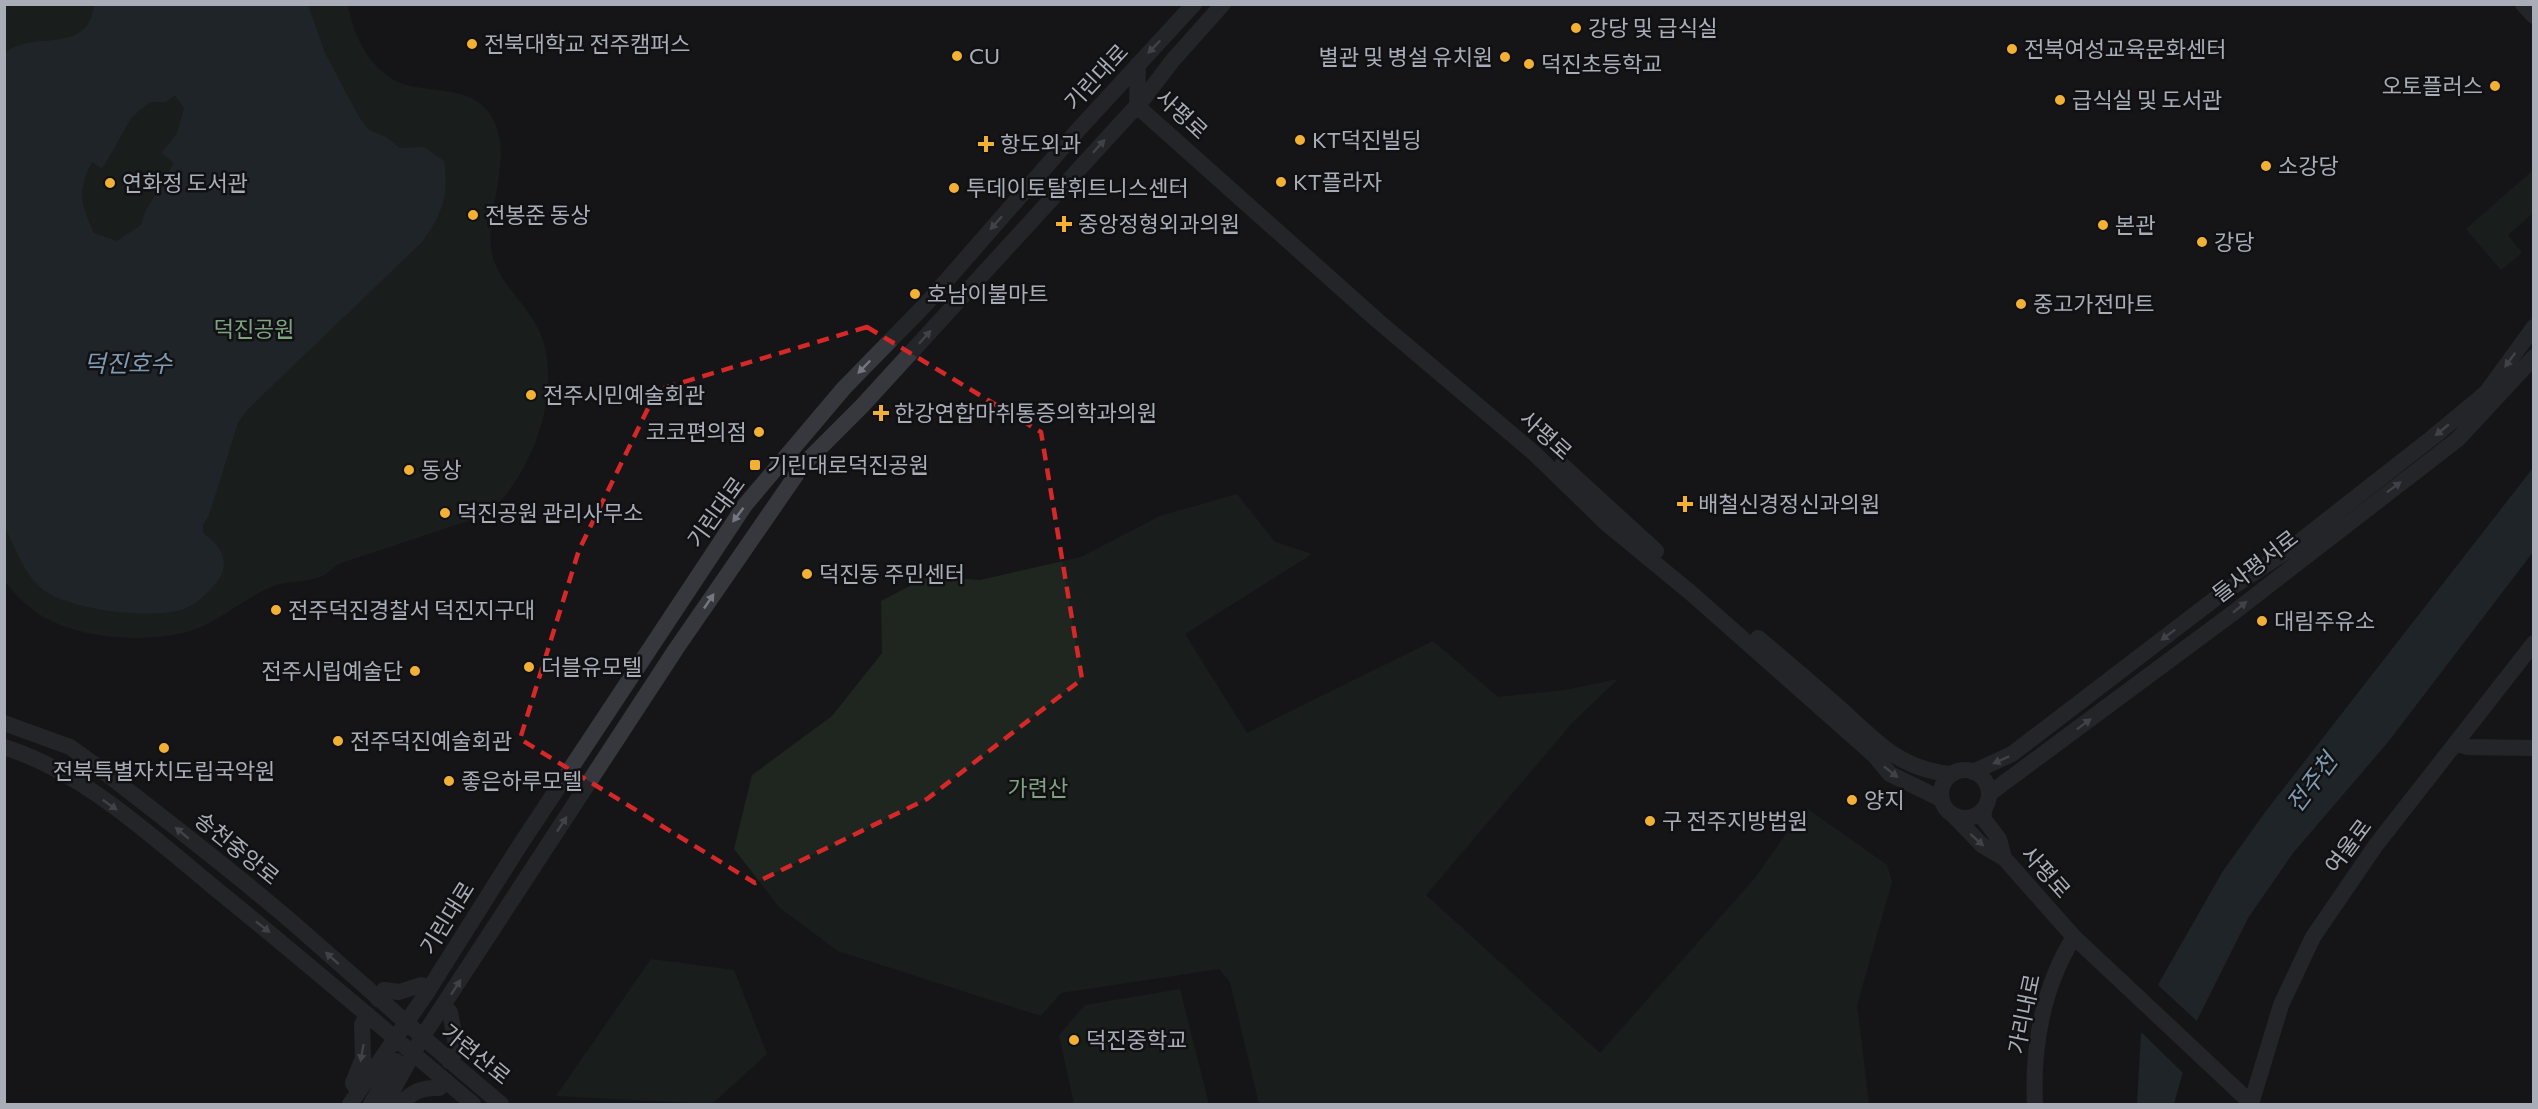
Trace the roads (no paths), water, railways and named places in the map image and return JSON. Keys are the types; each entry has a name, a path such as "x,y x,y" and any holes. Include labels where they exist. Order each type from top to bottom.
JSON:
{"street":[{"name":"기린대로","path":"387,1101 407,1038 429,989 526,835 745,506 844,388 926,304 1132,70 1194,4"},
{"name":"기린대로","path":"354,1098 407,1038 443,1008 676,649 803,465 862,406 1223,4"},
{"path":"2523,4 2534,16"},
{"name":"사평로","path":"1132,70 1139,98 1378,321 1533,453 1606,523 1742,638 1874,755 1890,774 1941,799 1944,806 1982,845 2004,858 2092,955 2251,1104"},
{"name":"사평로","path":"1139,98 1542,447 1697,588 1843,711 1879,746 1914,766 1932,772 1952,774 1966,770 1973,772 2012,754 2026,744"},
{"name":"들사평서로","path":"2026,744 2220,595 2290,549 2433,438 2486,393 2534,327"},
{"name":"들사평서로","path":"1987,801 2458,439 2534,357"},
{"name":"여울로","path":"2251,1104 2281,1005 2313,937 2369,854 2534,643"},
{"name":"송천중앙로","path":"4,723 70,747 95,765 291,921 378,999 407,1038"},
{"path":"2458,743 2467,747 2534,748"},
{"name":"송천중앙로","path":"4,747 38,760 71,778 136,824 303,959 367,1014 407,1038"},
{"path":"1973,772 1984,780 1987,801 1983,818 1999,839 2004,858"},
{"path":"1941,799 1943,785 1952,774"},
{"path":"1954,816 1975,816 1987,801"},
{"name":"가리내로","path":"2035,1104 2036,1058 2045,1003 2059,961 2074,937"},
{"path":"303,959 313,960 407,1038 371,1104"},
{"path":"378,999 384,990 399,993 421,985 429,989"},
{"path":"443,1008 450,1012 457,1050 449,1061"},
{"path":"354,1098 353,1083 363,1058 362,1024 367,1014"},
{"name":"가련산로","path":"407,1038 449,1061 501,1104"},
{"name":"가련산로","path":"407,1038 446,1081 473,1104"},
{"path":"387,1101 400,1104 414,1092 425,1087 439,1088 446,1081"}],"water":[{"name":"덕진호수","path":"94,5 308,5 325,53 359,117 369,130 386,137 400,148 424,147 444,161 445,185 442,205 421,243 246,411 238,423 209,515 203,525 203,532 221,552 224,561 222,574 198,601 172,612 110,611 68,602 52,595 40,587 28,573 5,528 5,53 17,46 71,37 82,31 90,21","holes":["175,95 184,108 177,134 161,153 174,163 145,212 141,225 117,241 94,233 82,198 84,182 92,162 102,169 132,117 150,102 166,102"]},
{"name":"전주천","path":"2533,468 2533,552 2388,742 2293,853 2248,918 2197,1020 2174,1104 2137,1104 2141,1035 2159,983 2223,871 2266,811"}],"place":[{"name":"강당 및 급식실","path":"1576,28"},
{"name":"전북대학교 전주캠퍼스","path":"472,44"},
{"name":"전북여성교육문화센터","path":"2012,49"},
{"name":"CU","path":"957,56"},
{"name":"별관 및 병설 유치원","path":"1505,57"},
{"name":"덕진초등학교","path":"1529,64"},
{"name":"오토플러스","path":"2495,86"},
{"name":"급식실 및 도서관","path":"2060,100"},
{"name":"KT덕진빌딩","path":"1300,140"},
{"name":"항도외과","path":"986,144"},
{"name":"소강당","path":"2266,166"},
{"name":"KT플라자","path":"1281,182"},
{"name":"연화정 도서관","path":"110,183"},
{"name":"투데이토탈휘트니스센터","path":"954,188"},
{"name":"전봉준 동상","path":"473,215"},
{"name":"중앙정형외과의원","path":"1064,224"},
{"name":"본관","path":"2103,225"},
{"name":"강당","path":"2202,242"},
{"name":"호남이불마트","path":"915,294"},
{"name":"중고가전마트","path":"2021,304"},
{"name":"전주시민예술회관","path":"531,395"},
{"name":"한강연합마취통증의학과의원","path":"881,413"},
{"name":"코코편의점","path":"759,432"},
{"name":"기린대로덕진공원","path":"755,465"},
{"name":"동상","path":"409,470"},
{"name":"배철신경정신과의원","path":"1685,504"},
{"name":"덕진공원 관리사무소","path":"445,513"},
{"name":"덕진동 주민센터","path":"807,574"},
{"name":"전주덕진경찰서 덕진지구대","path":"276,610"},
{"name":"대림주유소","path":"2262,621"},
{"name":"더블유모텔","path":"529,667"},
{"name":"전주시립예술단","path":"415,671"},
{"name":"전주덕진예술회관","path":"338,741"},
{"name":"전북특별자치도립국악원","path":"164,748"},
{"name":"좋은하루모텔","path":"449,781"},
{"name":"양지","path":"1852,800"},
{"name":"구 전주지방법원","path":"1650,821"},
{"name":"덕진중학교","path":"1074,1040"}],"park label":[{"name":"덕진공원","path":"254,329"},
{"name":"가련산","path":"1038,788"}]}
